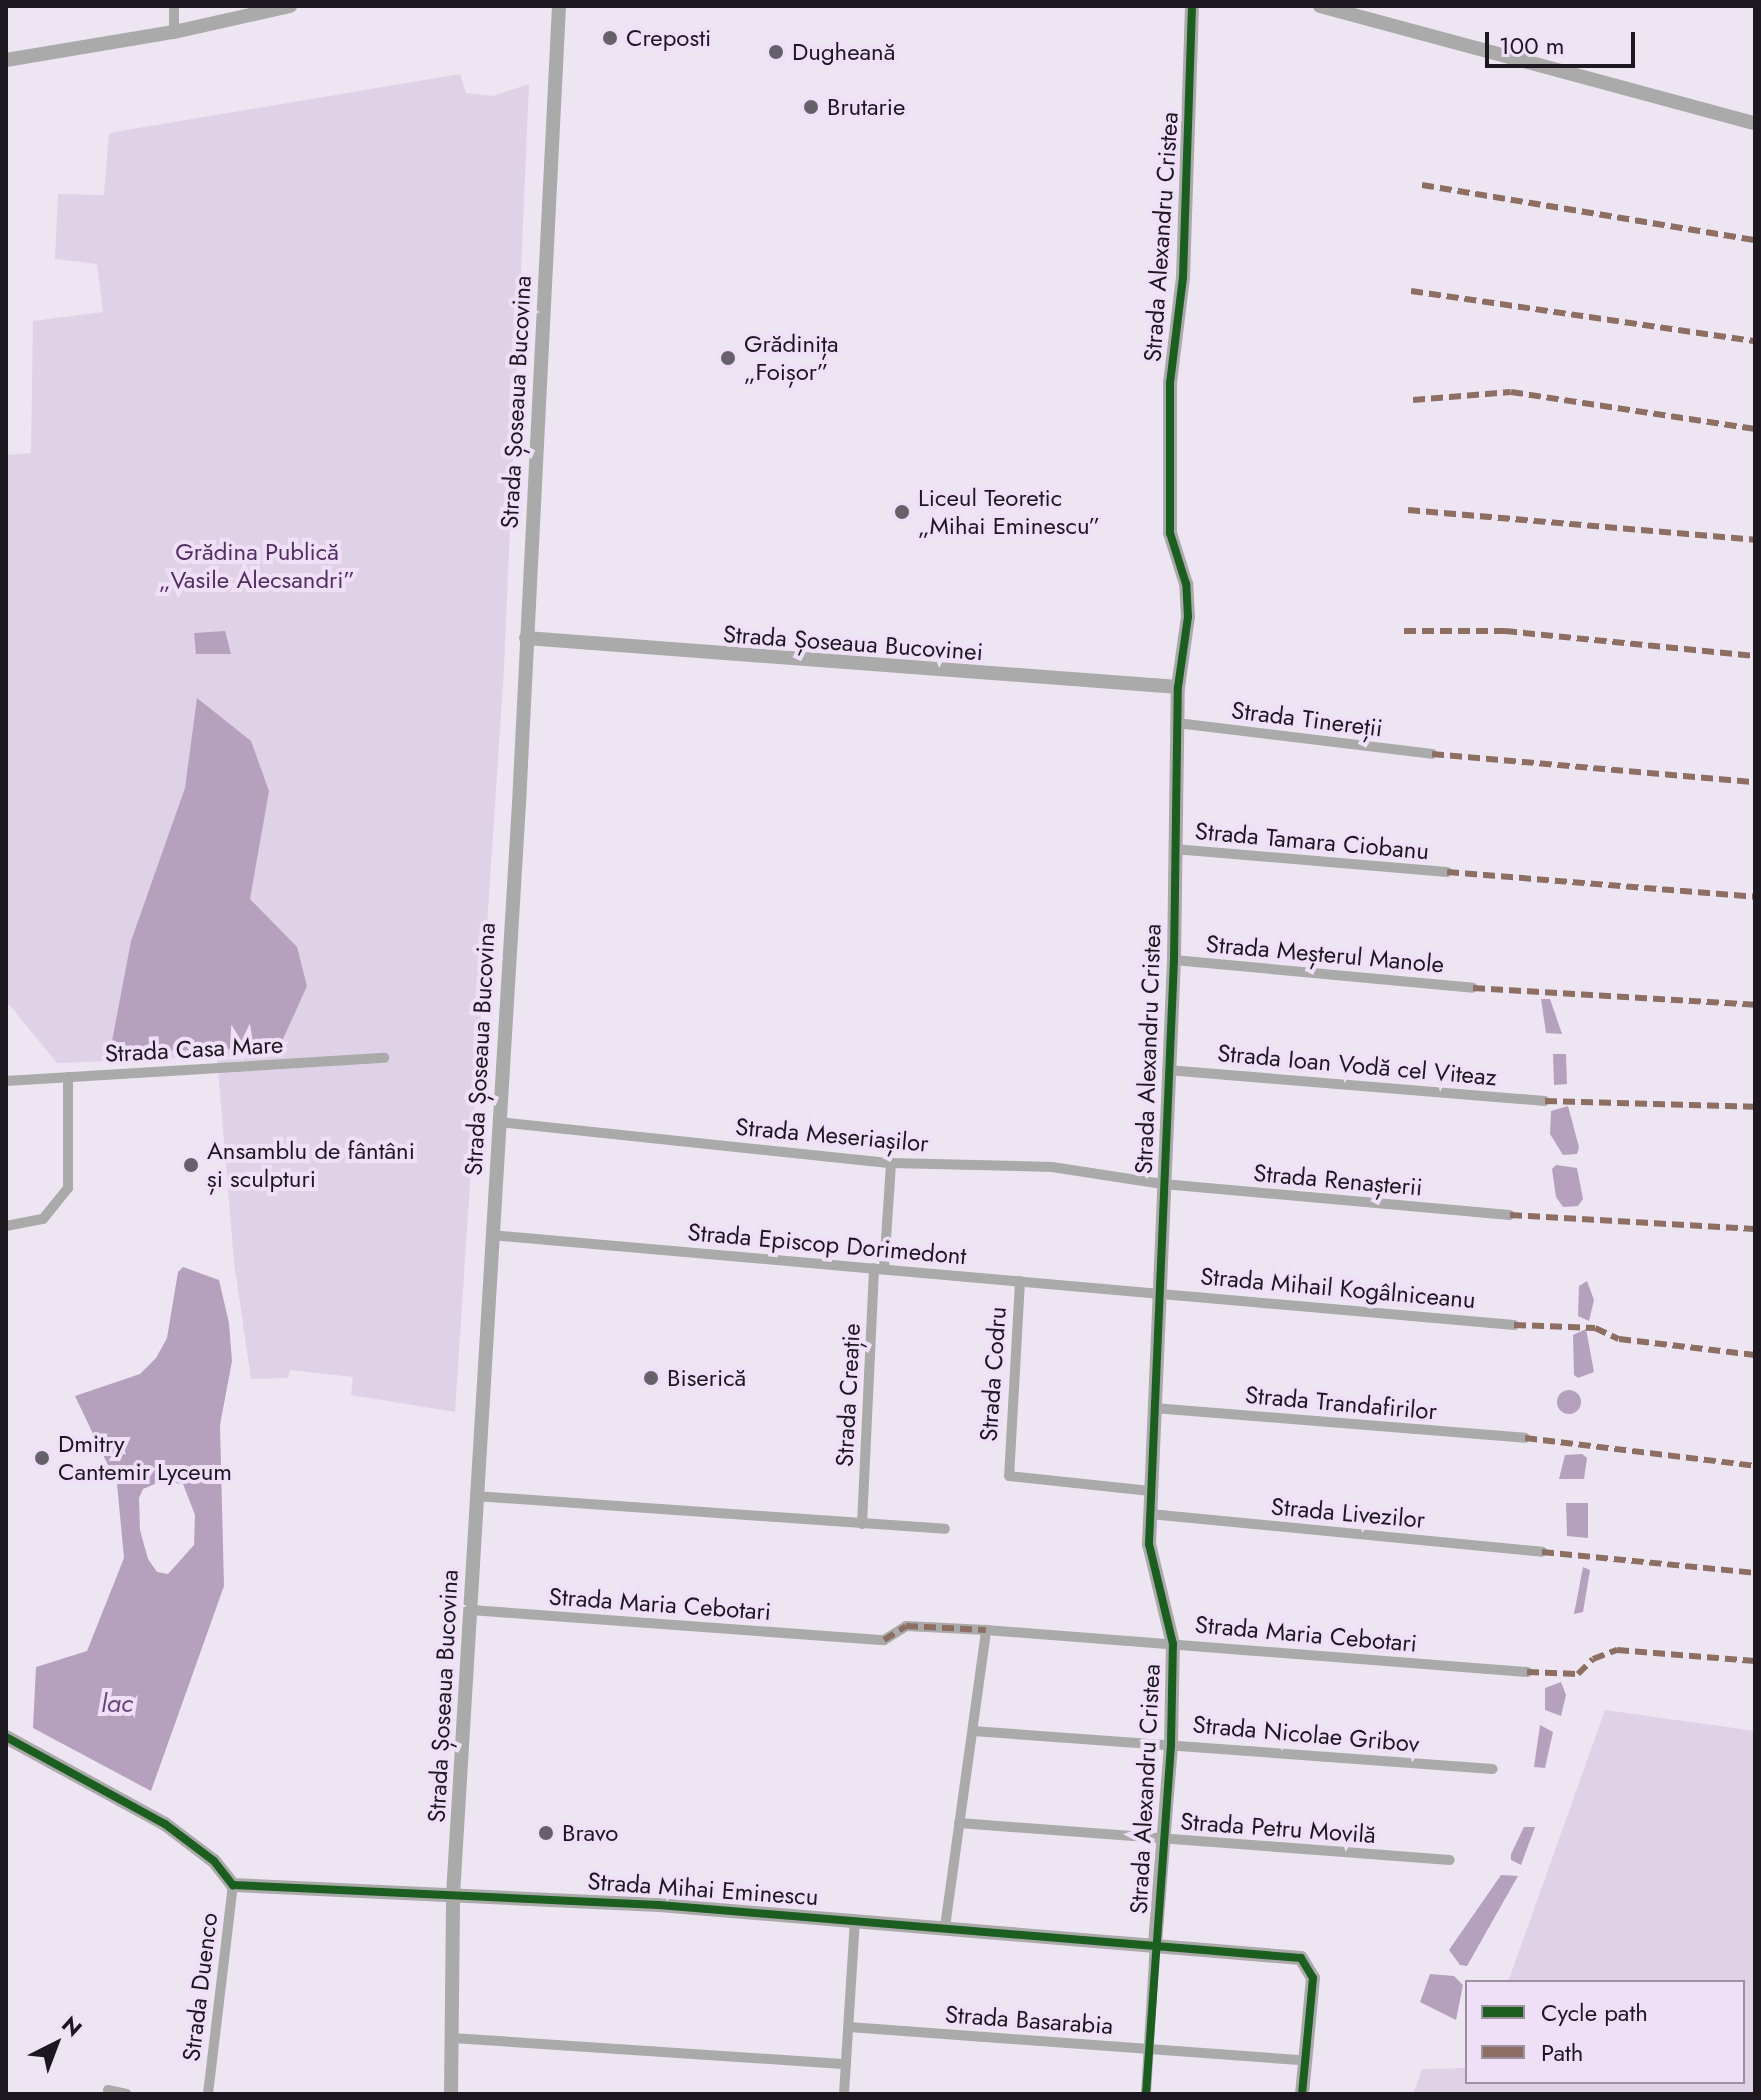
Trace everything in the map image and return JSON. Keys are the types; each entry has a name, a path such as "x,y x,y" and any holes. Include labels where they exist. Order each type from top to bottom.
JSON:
{"street":[{"path":"174,6 174,32"},
{"path":"6,60 174,32 290,6"},
{"name":"Strada Șoseaua Bucovina","path":"451,2094 453,1895 526,638 559,6"},
{"name":"Strada Alexandru Cristea","path":"1146,2094 1171,1744 1173,1644 1149,1544 1174,960 1178,687 1188,617 1186,584 1170,533 1170,383 1183,277 1192,6"},
{"path":"1320,6 1755,123"},
{"name":"Strada Șoseaua Bucovinei","path":"526,638 1178,687"},
{"name":"Strada Tinereții","path":"1177,723 1432,754"},
{"name":"Strada Tamara Ciobanu","path":"1174,849 1447,872"},
{"name":"Strada Meșterul Manole","path":"1174,960 1473,988"},
{"name":"Strada Casa Mare","path":"6,1081 384,1058"},
{"name":"Strada Ioan Vodă cel Viteaz","path":"1167,1070 1545,1101"},
{"path":"6,1226 43,1219 68,1188 68,1077"},
{"name":"Strada Meseriașilor","path":"498,1122 891,1163 1052,1167 1163,1184"},
{"name":"Strada Creație","path":"862,1524 879,1268 891,1163"},
{"name":"Strada Renașterii","path":"1163,1184 1510,1215"},
{"name":"Strada Episcop Dorimedont","path":"491,1235 1159,1291"},
{"name":"Strada Codru","path":"1020,1281 1006,1470 1017,1480 1150,1491"},
{"name":"Strada Mihail Kogâlniceanu","path":"1159,1291 1514,1325"},
{"name":"Strada Trandafirilor","path":"1154,1408 1525,1438"},
{"path":"475,1496 945,1529"},
{"name":"Strada Livezilor","path":"1150,1514 1542,1552"},
{"name":"Strada Maria Cebotari","path":"471,1610 884,1640 906,1626 986,1630 1527,1672"},
{"path":"945,1927 986,1630"},
{"name":"Strada Nicolae Gribov","path":"973,1731 1493,1769"},
{"path":"6,1737 165,1824 214,1861 233,1885"},
{"name":"Strada Petru Movilă","path":"959,1823 1450,1860"},
{"name":"Strada Mihai Eminescu","path":"233,1885 855,1920 1155,1944 1308,1963 1313,1978 1302,2094"},
{"name":"Strada Duenco","path":"208,2094 233,1885"},
{"path":"844,2094 855,1920"},
{"name":"Strada Basarabia","path":"849,2027 1303,2060"},
{"path":"452,2038 846,2064"},
{"path":"108,2090 127,2094"}],"green space":[{"name":"Grădina Publică „Vasile Alecsandri”","path":"460,74 466,93 493,96 529,84 504,668 455,1412 351,1395 353,1377 290,1370 288,1378 251,1379 234,1262 217,1057 57,1063 7,1002 6,455 31,453 33,321 103,312 97,264 55,259 58,194 104,195 109,133"},
{"path":"1605,1710 1755,1731 1755,2094 1413,2094 1422,2069 1465,2068 1465,2084 1745,2084 1745,1980 1509,1980"}],"water":[{"path":"225,631 231,654 196,654 194,633"},
{"path":"197,698 251,741 269,791 250,899 297,947 307,986 279,1048 110,1052 131,941 185,788"},
{"path":"1541,999 1550,999 1562,1034 1546,1033"},
{"path":"1553,1054 1566,1054 1567,1084 1554,1085"},
{"path":"1568,1106 1579,1147 1577,1154 1563,1155 1550,1134 1551,1111"},
{"path":"1556,1165 1577,1168 1583,1199 1578,1206 1563,1207 1556,1197 1552,1169"},
{"name":"lac","path":"183,1267 219,1280 229,1323 232,1361 220,1425 224,1586 151,1791 33,1728 36,1667 87,1651 124,1558 117,1484 75,1396 140,1374 156,1358 167,1338 178,1272","holes":["162,1481 183,1484 195,1515 194,1545 168,1574 157,1572 148,1559 140,1530 139,1498 143,1489"]},
{"path":"1587,1281 1594,1300 1589,1321 1578,1316 1579,1286"},
{"path":"1586,1329 1594,1372 1578,1378 1574,1375 1573,1335"},
{"path":"1564,1390 1574,1390 1581,1397 1581,1407 1574,1414 1564,1414 1557,1407 1557,1397"},
{"path":"1582,1454 1587,1458 1584,1479 1559,1479 1565,1455"},
{"path":"1566,1503 1588,1503 1588,1538 1567,1536"},
{"path":"1583,1567 1590,1570 1583,1612 1574,1614"},
{"path":"1561,1682 1566,1695 1561,1716 1545,1710 1545,1688"},
{"path":"1540,1725 1553,1732 1545,1768 1534,1767"},
{"path":"1524,1827 1535,1827 1521,1865 1511,1860 1511,1854"},
{"path":"1501,1875 1518,1876 1467,1966 1460,1965 1449,1950"},
{"path":"1430,1974 1454,1976 1463,1985 1456,2020 1420,2002"}],"marked path":[{"path":"1422,185 1755,240"},
{"path":"1411,291 1755,341"},
{"path":"1413,400 1511,392 1755,429"},
{"path":"1408,510 1755,540"},
{"path":"1404,631 1505,631 1755,656"},
{"path":"1432,754 1755,782"},
{"path":"1447,872 1755,897"},
{"path":"1473,988 1755,1005"},
{"path":"1545,1101 1755,1107"},
{"path":"1510,1215 1755,1229"},
{"path":"1514,1325 1595,1328 1619,1339 1755,1355"},
{"path":"1525,1438 1755,1466"},
{"path":"1542,1552 1755,1573"},
{"path":"884,1640 906,1626 986,1630"},
{"path":"1527,1672 1578,1674 1593,1659 1617,1650 1755,1661"}],"cycle path":[{"path":"1146,2094 1171,1744 1173,1644 1149,1544 1174,960 1178,687 1188,617 1186,584 1170,533 1170,383 1183,277 1192,6"},
{"path":"6,1737 165,1824 214,1861 233,1885 659,1905 1301,1958 1313,1978 1302,2094"}],"place":[{"name":"Creposti","path":"610,38"},
{"name":"Dugheană","path":"776,52"},
{"name":"Brutarie","path":"811,107"},
{"name":"Grădinița „Foișor”","path":"728,358"},
{"name":"Liceul Teoretic „Mihai Eminescu”","path":"902,512"},
{"name":"Ansamblu de fântâni și sculpturi","path":"191,1165"},
{"name":"Biserică","path":"651,1378"},
{"name":"Dmitry Cantemir Lyceum","path":"42,1458"},
{"name":"Bravo","path":"546,1833"}]}
